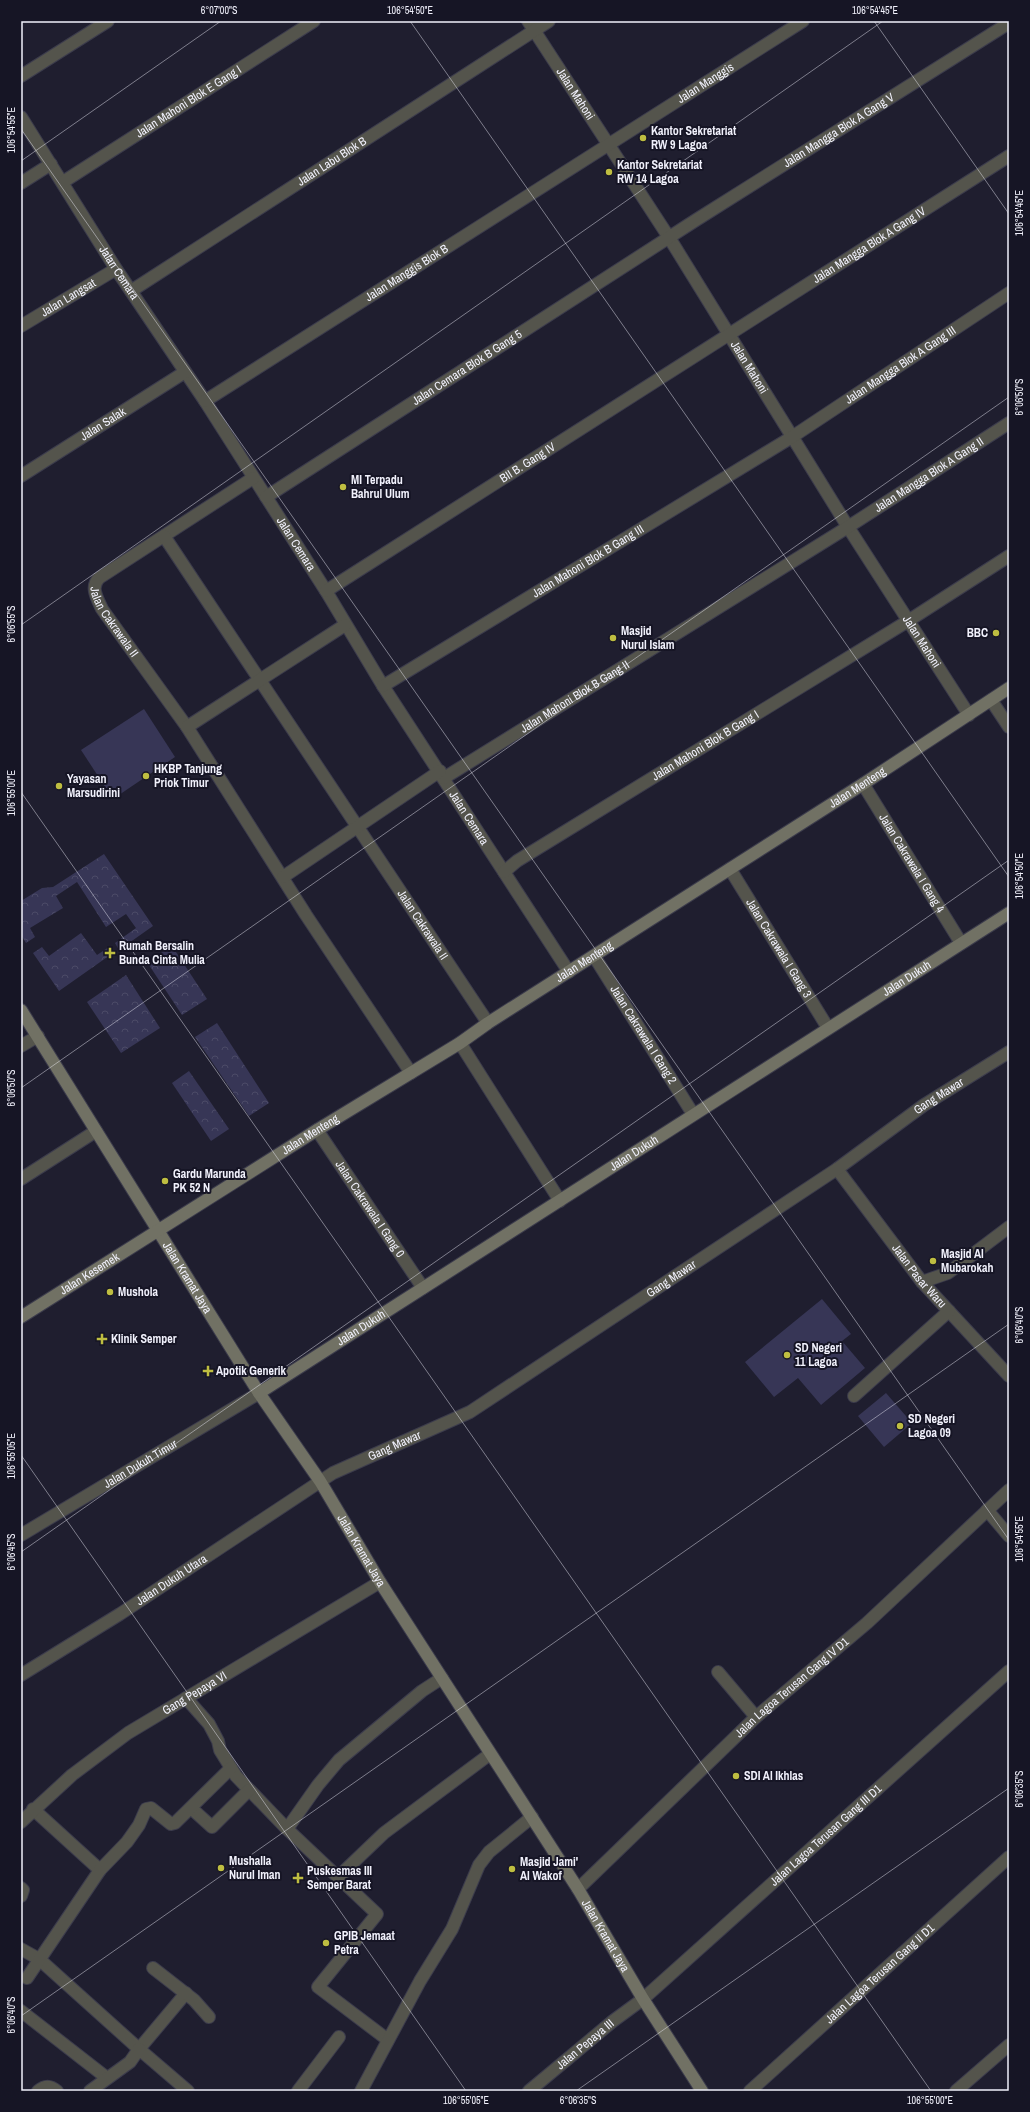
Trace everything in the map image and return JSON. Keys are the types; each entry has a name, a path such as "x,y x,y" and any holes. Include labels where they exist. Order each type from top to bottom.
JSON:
{"street":[{"path":"21,76 108,21"},
{"name":"Jalan Mahoni Blok E Gang I","path":"63,182 314,21"},
{"name":"Jalan Labu Blok B","path":"131,291 531,26 549,21"},
{"name":"Jalan Manggis","path":"608,146 802,21"},
{"name":"Jalan Mangga Blok A Gang V","path":"670,239 1009,23"},
{"name":"Jalan Mahoni","path":"531,26 670,239 848,527 969,715"},
{"name":"Jalan Cemara","path":"21,117 47,166 63,182 116,268 205,401 252,478 266,497 326,591 345,625 383,686 442,774 569,972"},
{"name":"Jalan Manggis Blok B","path":"205,401 608,146"},
{"name":"Jalan Mangga Blok A Gang IV","path":"730,334 1009,156"},
{"path":"21,182 47,166"},
{"name":"Jalan Cemara Blok B Gang 5","path":"266,497 670,239"},
{"name":"Jalan Langsat","path":"21,326 116,268"},
{"name":"Jalan Mangga Blok A Gang III","path":"792,437 1009,293"},
{"name":"BII B. Gang IV","path":"326,591 730,334"},
{"name":"Jalan Salak","path":"21,476 185,372"},
{"name":"Jalan Mangga Blok A Gang II","path":"848,527 1009,422"},
{"name":"Jalan Mahoni Blok B Gang III","path":"383,686 792,437"},
{"name":"Jalan Cakrawala II","path":"252,478 99,578 95,582 94,588 102,609 187,727 306,915 411,1073"},
{"name":"Jalan Mahoni Blok B Gang II","path":"442,774 479,754 848,527"},
{"name":"Jalan Cakrawala II","path":"164,536 359,826 488,1023"},
{"name":"Jalan Mahoni Blok B Gang I","path":"504,872 517,861 908,622 1009,556"},
{"path":"187,727 260,678 345,625"},
{"name":"Jalan Menteng","path":"157,1230 460,1043 488,1023 863,784 1009,688"},
{"path":"991,700 1009,727"},
{"path":"283,877 359,826 442,774"},
{"name":"Jalan Cakrawala I Gang 4","path":"863,784 961,943"},
{"name":"Jalan Cakrawala I Gang 3","path":"730,869 828,1028"},
{"name":"Jalan Dukuh","path":"259,1392 1009,913"},
{"name":"Jalan Cakrawala I Gang 2","path":"594,956 693,1114"},
{"name":"Jalan Kramat Jaya","path":"21,1010 259,1392 320,1481 380,1582 578,1889 643,1999 702,2091"},
{"path":"21,1046 38,1036"},
{"path":"460,1043 560,1201"},
{"name":"Gang Mawar","path":"320,1481 333,1473 470,1412 837,1169 924,1105 1009,1052"},
{"name":"Jalan Cakrawala I Gang 0","path":"317,1130 423,1288"},
{"path":"21,1179 96,1131"},
{"name":"Jalan Pasar Waru","path":"837,1169 922,1282 1009,1376"},
{"path":"922,1282 948,1273 1009,1227"},
{"name":"Jalan Kesemek","path":"21,1317 157,1230"},
{"path":"854,1396 949,1311"},
{"name":"Jalan Dukuh Timur","path":"21,1535 259,1392"},
{"name":"Jalan Dukuh Utara","path":"21,1675 120,1614 320,1481"},
{"name":"Jalan Lagoa Terusan Gang IV D1","path":"578,1889 756,1717 867,1624 1009,1490"},
{"path":"987,1510 1009,1536"},
{"name":"Gang Pepaya VI","path":"21,1822 33,1809 72,1775 128,1733 380,1582"},
{"name":"Jalan Lagoa Terusan Gang III D1","path":"643,1999 1009,1671"},
{"path":"718,1672 756,1717"},
{"path":"287,1829 318,1785 339,1760 422,1691 442,1678"},
{"path":"186,1698 209,1724 230,1768 249,1790 287,1829 378,1914 318,1987 388,2040"},
{"path":"338,1877 384,1832 490,1754"},
{"path":"27,1978 38,1959 100,1870 127,1842 139,1825 146,1808 151,1808 173,1824 191,1808 230,1768"},
{"path":"191,1808 212,1827 249,1790"},
{"path":"33,1809 100,1870"},
{"path":"361,2091 388,2040 452,1929 479,1865 502,1839 532,1817"},
{"name":"Jalan Lagoa Terusan Gang II D1","path":"750,2091 1009,1857"},
{"path":"21,1888 21,1896"},
{"path":"21,1949 38,1959 139,2050 188,2091"},
{"path":"153,1968 186,1993 209,2017"},
{"path":"90,2091 130,2062 186,1993"},
{"name":"Jalan Pepaya III","path":"529,2091 613,2021 643,1999"},
{"path":"21,2011 107,2078"},
{"path":"298,2091 339,2037"},
{"path":"956,2091 1009,2045"},
{"path":"38,2091 43,2087 51,2087 57,2091"}],"green space":[{"path":"144,709 175,757 113,799 81,750"},
{"path":"104,854 153,926 119,950 115,943 136,928 126,914 106,927 77,882 56,896 63,908 30,928 35,937 26,943 21,935 21,901 42,888 53,887"},
{"path":"81,933 97,955 109,947 113,953 59,991 33,953 42,947 49,956"},
{"path":"172,946 207,999 182,1015 147,962"},
{"path":"126,975 160,1028 121,1053 87,1002"},
{"path":"217,1023 269,1103 249,1116 195,1037"},
{"path":"189,1071 229,1129 211,1141 172,1083"},
{"path":"822,1299 851,1334 842,1341 865,1368 821,1405 798,1378 774,1397 745,1362"},
{"path":"886,1393 912,1423 884,1447 858,1416"}],"place":[{"name":"Kantor Sekretariat RW 9 Lagoa","path":"643,138"},
{"name":"Kantor Sekretariat RW 14 Lagoa","path":"609,172"},
{"name":"MI Terpadu Bahrul Ulum","path":"343,487"},
{"name":"BBC","path":"996,633"},
{"name":"Masjid Nurul Islam","path":"613,638"},
{"name":"HKBP Tanjung Priok Timur","path":"146,776"},
{"name":"Yayasan Marsudirini","path":"59,786"},
{"name":"Rumah Bersalin Bunda Cinta Mulia","path":"110,953"},
{"name":"Gardu Marunda PK 52 N","path":"165,1181"},
{"name":"Masjid Al Mubarokah","path":"933,1261"},
{"name":"Mushola","path":"110,1292"},
{"name":"Klinik Semper","path":"102,1339"},
{"name":"SD Negeri 11 Lagoa","path":"787,1355"},
{"name":"Apotik Generik","path":"208,1371"},
{"name":"SD Negeri Lagoa 09","path":"900,1426"},
{"name":"SDI Al Ikhlas","path":"736,1776"},
{"name":"Mushalla Nurul Iman","path":"221,1868"},
{"name":"Masjid Jami' Al Wakof","path":"512,1869"},
{"name":"Puskesmas III Semper Barat","path":"298,1878"},
{"name":"GPIB Jemaat Petra","path":"326,1943"}]}
